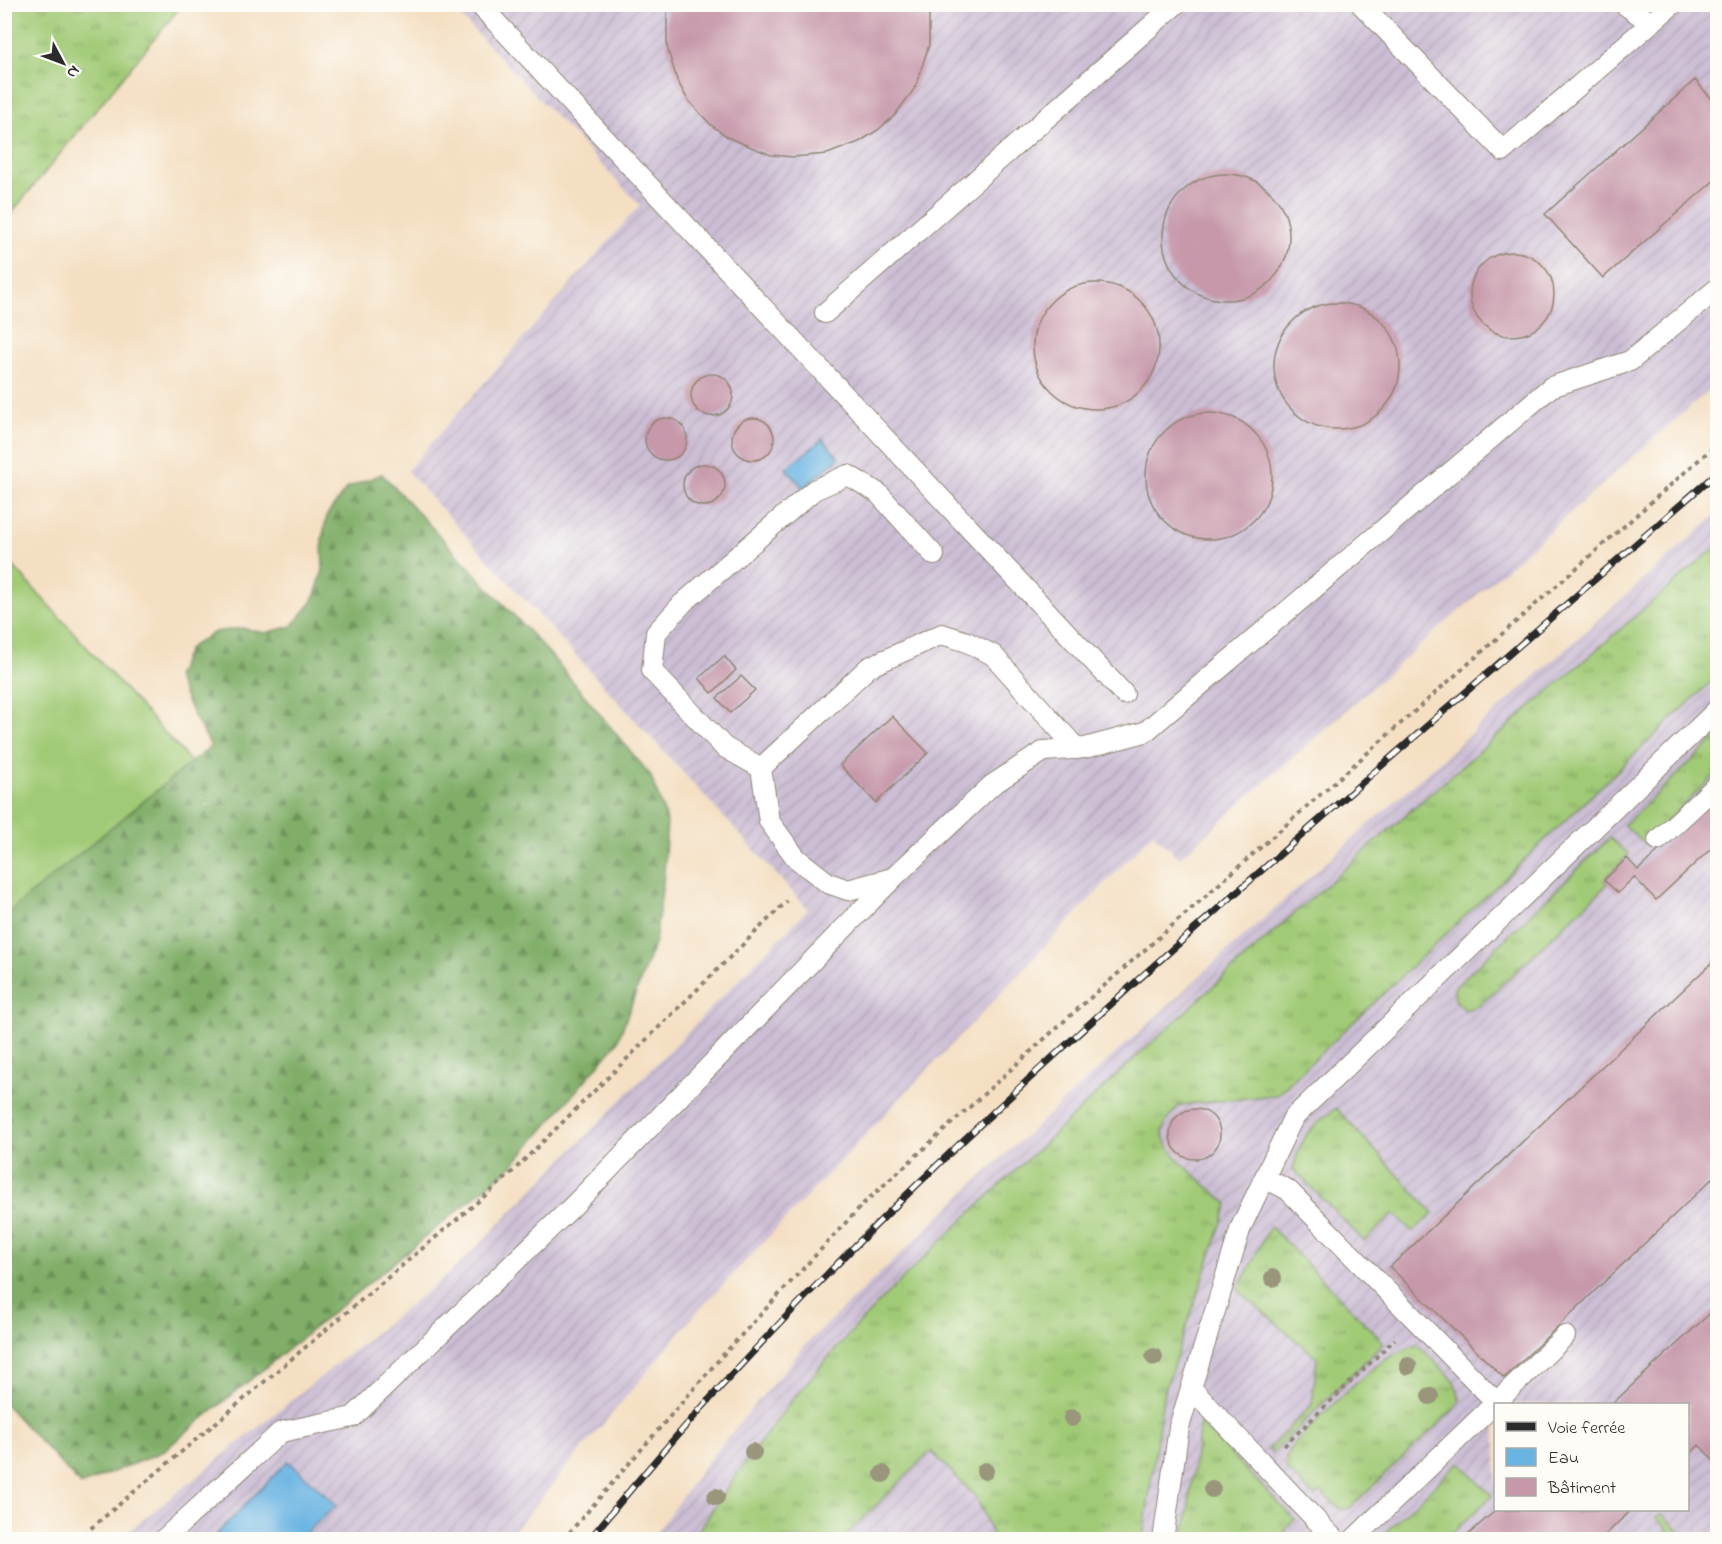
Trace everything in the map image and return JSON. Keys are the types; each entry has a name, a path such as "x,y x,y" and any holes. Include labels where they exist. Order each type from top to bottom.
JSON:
{"lane":[{"path":"479,4 1124,694"},
{"path":"825,313 1176,4"},
{"path":"1361,4 1503,151 1673,4"},
{"path":"1624,4 1652,23"},
{"path":"163,1539 281,1432 353,1417 572,1208 893,878 992,785 1044,751 1077,749 1145,732 1551,387 1630,361 1718,288"},
{"path":"761,768 724,747 652,671 656,633 683,603 814,490 848,475 878,493 934,555"},
{"path":"761,768 869,668 942,634 967,642 993,655 1077,749"},
{"path":"1163,1539 1179,1427 1191,1388 1241,1227 1293,1118 1718,709"},
{"path":"761,768 769,820 796,858 828,883 848,890 893,878"},
{"path":"1658,840 1718,784"},
{"path":"1265,1178 1288,1190 1497,1403 1565,1336"},
{"path":"1191,1388 1335,1539"},
{"path":"1353,1539 1494,1406"}],"path":[{"path":"563,1539 723,1355 863,1204 1089,1000 1718,443"},
{"path":"77,1539 507,1177 787,901"},
{"path":"1264,1465 1415,1320"}],"shaded area":[{"path":"450,5 1717,5 1717,383 1179,858 1153,833 696,1313 507,1539 118,1540 457,1267 808,909 407,471 640,205"},
{"path":"1717,514 1717,1539 651,1540 707,1462 806,1344 969,1188 1227,951"}],"green space":[{"path":"4,5 182,5 5,221"},
{"path":"382,474 549,653 651,776 667,821 664,875 655,942 617,1043 512,1166 162,1452 81,1485 5,1404 5,915 211,746 176,677 189,648 215,632 242,628 265,633 292,626 313,601 323,570 322,540 327,515 347,488"},
{"path":"1717,546 1717,676 1277,1095 1180,1105 1167,1121 1163,1133 1171,1150 1228,1204 1163,1396 1143,1539 994,1539 977,1498 931,1451 842,1539 693,1539 790,1403 888,1293 1164,1031 1399,821"},
{"path":"5,557 191,762 5,915"},
{"path":"1717,737 1717,773 1644,843 1624,825"},
{"path":"1610,838 1629,854 1604,880 1608,884 1479,1006 1465,1010 1455,1000 1454,988"},
{"path":"1336,1108 1433,1213 1413,1232 1394,1214 1364,1241 1293,1169 1299,1148 1307,1134"},
{"path":"1270,1226 1384,1343 1272,1453 1268,1450 1312,1405 1317,1358 1238,1290"},
{"path":"1418,1345 1454,1380 1460,1400 1456,1407 1350,1508 1341,1510 1320,1492 1315,1497 1286,1469 1286,1459 1292,1446 1350,1388 1383,1361"},
{"path":"1200,1423 1295,1520 1284,1530 1293,1539 1184,1539"},
{"path":"1459,1462 1492,1496 1446,1539 1378,1539"},
{"path":"1661,1513 1687,1539 1676,1539 1656,1518"}],"water":[{"path":"823,439 839,458 803,488 786,468"},
{"path":"288,1461 337,1505 299,1539 212,1539"}],"building":[{"path":"667,4 929,4 929,45 915,88 895,115 878,130 859,142 827,154 793,157 771,155 729,138 711,125 688,100 677,80 667,47"},
{"path":"1695,80 1718,106 1718,177 1603,278 1545,214"},
{"path":"1226,174 1250,179 1271,192 1284,213 1289,237 1284,261 1271,282 1250,295 1226,300 1202,295 1181,282 1168,261 1163,237 1168,213 1181,192 1202,179"},
{"path":"1512,252 1528,255 1542,264 1551,278 1554,294 1551,310 1542,324 1528,333 1512,336 1496,333 1482,324 1473,310 1470,294 1473,278 1482,264 1496,255"},
{"path":"1096,283 1120,288 1140,302 1154,322 1159,346 1154,370 1140,390 1120,404 1096,409 1072,404 1052,390 1038,370 1033,346 1038,322 1052,302 1072,288"},
{"path":"1337,303 1361,308 1382,321 1395,342 1400,366 1395,390 1382,411 1361,424 1337,429 1313,424 1292,411 1279,390 1274,366 1279,342 1292,321 1313,308"},
{"path":"712,374 727,380 733,395 727,410 712,416 697,410 691,395 697,380"},
{"path":"1209,413 1233,418 1253,432 1267,452 1272,476 1267,500 1253,520 1233,534 1209,539 1185,534 1165,520 1151,500 1146,476 1151,452 1165,432 1185,418"},
{"path":"666,418 681,424 687,439 681,454 666,460 651,454 645,439 651,424"},
{"path":"753,418 761,419 768,424 773,431 773,447 768,454 761,459 753,460 745,459 738,454 733,447 732,439 733,431 738,424 745,419"},
{"path":"704,464 719,470 725,485 719,500 704,506 689,500 683,485 689,470"},
{"path":"724,656 736,670 712,693 699,678"},
{"path":"741,676 755,690 730,713 717,698"},
{"path":"892,716 928,753 876,803 840,765"},
{"path":"1718,795 1718,842 1656,900 1634,877 1618,893 1604,880 1627,858 1638,870"},
{"path":"1718,957 1718,1173 1504,1378 1390,1267"},
{"path":"1190,1109 1200,1109 1213,1116 1220,1129 1220,1139 1213,1152 1200,1159 1190,1159 1181,1155 1174,1148 1170,1139 1170,1129 1174,1120 1181,1113"},
{"path":"1718,1306 1718,1465 1699,1445 1689,1455 1689,1403 1613,1403"},
{"path":"1495,1511 1630,1511 1600,1540 1462,1540"}],"railway":[{"path":"589,1540 666,1448 747,1358 915,1187 1002,1104 1180,942 1718,472"}]}
